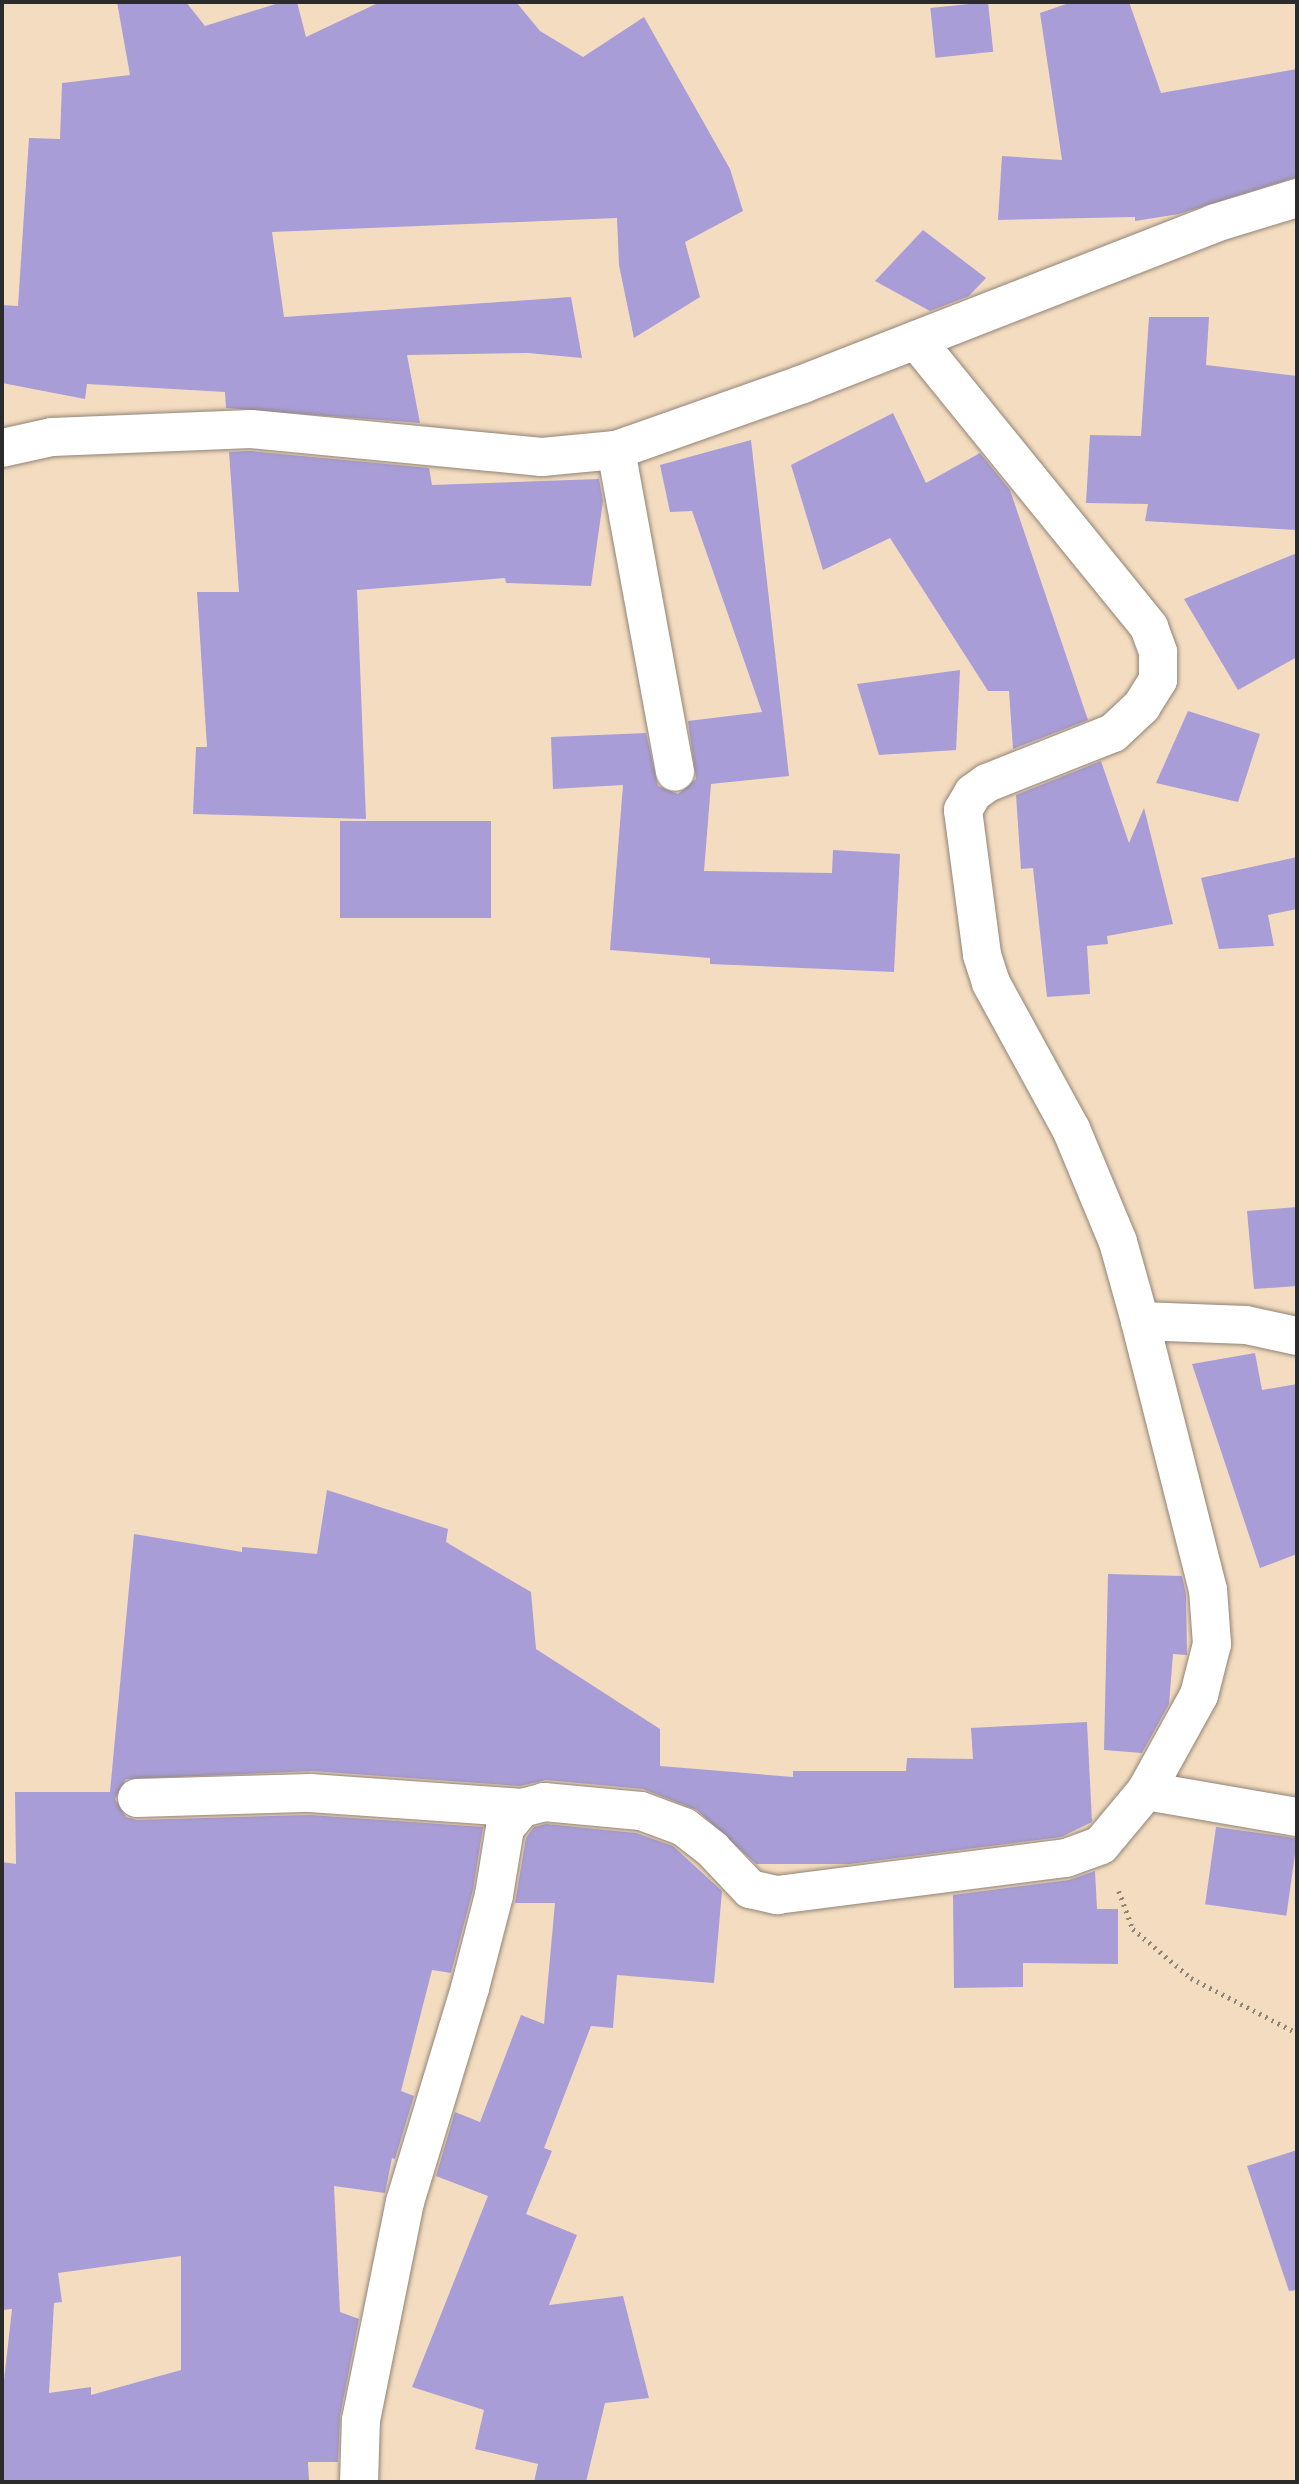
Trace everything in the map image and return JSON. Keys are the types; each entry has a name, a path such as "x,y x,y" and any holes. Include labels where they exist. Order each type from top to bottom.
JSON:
{"street":[{"path":"2,448 52,437 251,429 542,457 616,450 916,340 1215,223 1297,198"},
{"path":"137,1798 310,1793 522,1808 544,1802 641,1811 684,1827 713,1850 750,1889 777,1895 1066,1858 1101,1845 1146,1791 1199,1695 1212,1644 1208,1590 1140,1321 1118,1242 1071,1129 992,983 982,955 962,810 973,793 987,783 1113,733 1142,706 1158,680 1158,652 1149,627 916,340"},
{"path":"616,450 675,772"},
{"path":"1140,1321 1246,1325 1297,1336"},
{"path":"1146,1791 1297,1817"},
{"path":"359,2482 361,2420 405,2202 477,1964 505,1828 522,1808"}],"path":[{"path":"1101,1845 1133,1929 1191,1979 1297,2033"}],"building":[{"path":"117,2 186,2 205,26 282,2 297,2 306,37 380,2 516,2 540,31 583,57 644,17 730,169 743,211 685,242 700,297 634,338 619,265 617,218 272,232 284,317 571,297 582,358 528,353 407,355 420,423 226,408 225,392 87,384 85,399 2,383 2,305 18,306 29,138 60,139 62,83 130,75"},
{"path":"988,2 993,52 936,58 930,8"},
{"path":"1072,2 1129,2 1161,93 1297,69 1297,177 1179,214 1135,221 1135,217 998,220 1002,156 1062,160 1040,13"},
{"path":"923,230 986,278 969,296 930,311 875,281"},
{"path":"1149,317 1209,317 1206,365 1297,376 1297,530 1145,521 1148,504 1086,503 1090,435 1141,436"},
{"path":"893,413 926,483 980,453 1010,490 1088,720 1013,749 1009,691 988,691 890,538 823,570 791,465"},
{"path":"751,440 789,776 711,784 704,871 832,873 833,850 900,854 894,972 710,964 710,958 610,950 623,785 553,789 551,737 646,733 658,786 678,794 696,779 688,721 762,712 692,511 670,512 660,465"},
{"path":"250,451 429,468 432,485 599,479 603,501 591,586 506,583 505,578 357,590 366,819 193,814 196,747 207,747 197,592 239,592 229,452"},
{"path":"1297,553 1297,657 1238,690 1184,599"},
{"path":"960,670 956,750 879,755 857,684"},
{"path":"1188,711 1260,734 1238,802 1156,783"},
{"path":"1101,761 1129,843 1144,808 1173,924 1107,936 1108,944 1087,946 1090,994 1047,997 1033,868 1021,869 1016,795"},
{"path":"340,821 491,821 491,918 340,918"},
{"path":"1297,857 1297,909 1268,915 1274,946 1219,949 1201,878"},
{"path":"1297,1207 1297,1286 1254,1289 1247,1211"},
{"path":"1255,1353 1262,1390 1297,1384 1297,1554 1260,1568 1192,1364"},
{"path":"327,1490 448,1529 446,1542 531,1592 536,1649 660,1729 660,1766 793,1777 793,1771 906,1771 907,1758 973,1759 971,1728 1087,1722 1092,1822 1061,1837 850,1864 756,1864 697,1810 643,1789 546,1780 520,1786 312,1771 126,1779 115,1799 126,1817 137,1820 310,1815 483,1827 473,1890 451,1973 432,1970 401,2091 414,2096 395,2159 392,2158 385,2193 334,2186 340,2312 359,2319 340,2416 338,2462 308,2462 309,2482 2,2480 2,2398 12,2309 2,2310 2,1862 16,1864 15,1792 110,1792 134,1534 242,1552 242,1547 317,1554","holes":["181,2256 181,2370 91,2395 91,2387 49,2393 54,2303 62,2302 58,2273"]},
{"path":"1108,1574 1182,1576 1186,1594 1187,1655 1173,1654 1169,1704 1142,1753 1104,1750"},
{"path":"546,1824 636,1833 673,1846 722,1891 714,1983 617,1975 613,2028 591,2026 544,2148 552,2151 526,2214 577,2235 549,2305 623,2296 649,2398 605,2403 586,2482 534,2482 538,2464 475,2449 484,2410 412,2387 488,2196 436,2176 455,2112 480,2122 521,2015 544,2024 555,1903 515,1903 526,1838 534,1827"},
{"path":"1216,1827 1297,1838 1286,1916 1205,1904"},
{"path":"1095,1871 1097,1909 1118,1909 1118,1964 1023,1963 1023,1987 954,1988 953,1895 1069,1880"},
{"path":"1297,2150 1297,2290 1289,2291 1247,2166"}]}
